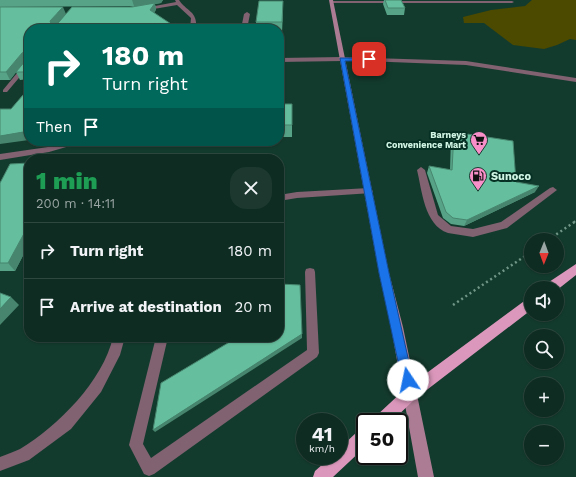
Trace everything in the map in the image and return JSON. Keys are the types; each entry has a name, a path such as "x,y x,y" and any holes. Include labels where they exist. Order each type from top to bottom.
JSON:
{"highway":[{"path":"560,281 576,269"},
{"path":"390,413 410,394 524,308"},
{"path":"321,477 356,444"}],"main road":[{"path":"331,1 384,273 426,477"}],"street":[{"path":"134,10 177,1 188,10 193,17 193,24"},
{"path":"331,1 512,2"},
{"path":"245,24 246,14"},
{"path":"284,60 342,59 466,63 576,80"},
{"path":"4,91 24,68"},
{"path":"0,157 57,146"},
{"path":"421,170 434,217 448,229 473,233 504,225 553,190"},
{"path":"284,197 297,195 369,191"},
{"path":"161,342 136,445 149,469 314,353 310,272"},
{"path":"0,464 24,455 66,424 96,387 116,351 118,342"}],"path":[{"path":"558,233 576,221"},
{"path":"453,305 524,257"}],"shaded area":[{"path":"532,0 576,0 576,40 570,39 544,49 513,45 484,23 464,23 463,17 491,10 525,6"}],"building":[{"path":"385,0 401,0 405,8 388,8"},
{"path":"259,1 283,1 282,22 256,22"},
{"path":"155,3 150,10 171,24 51,24 58,23 72,7 132,7"},
{"path":"0,7 63,7 50,21 51,24 24,24 24,52 6,72 0,72"},
{"path":"24,62 24,72 16,72"},
{"path":"24,94 24,132 0,136 0,109 11,109"},
{"path":"284,104 292,104 292,125 284,125"},
{"path":"454,132 513,141 516,182 539,186 467,220 453,218 446,212 429,166 452,170"},
{"path":"24,163 24,234 8,263 0,263 0,183 10,164"},
{"path":"284,284 300,285 302,334 153,430 161,383 230,342 284,342"},
{"path":"0,293 11,297 0,309"}],"place":[{"name":"Barneys Convenience Mart","path":"479,155"},
{"name":"Sunoco","path":"478,191"}],"route":[{"path":"369,59 342,59 384,273 408,380"}]}
